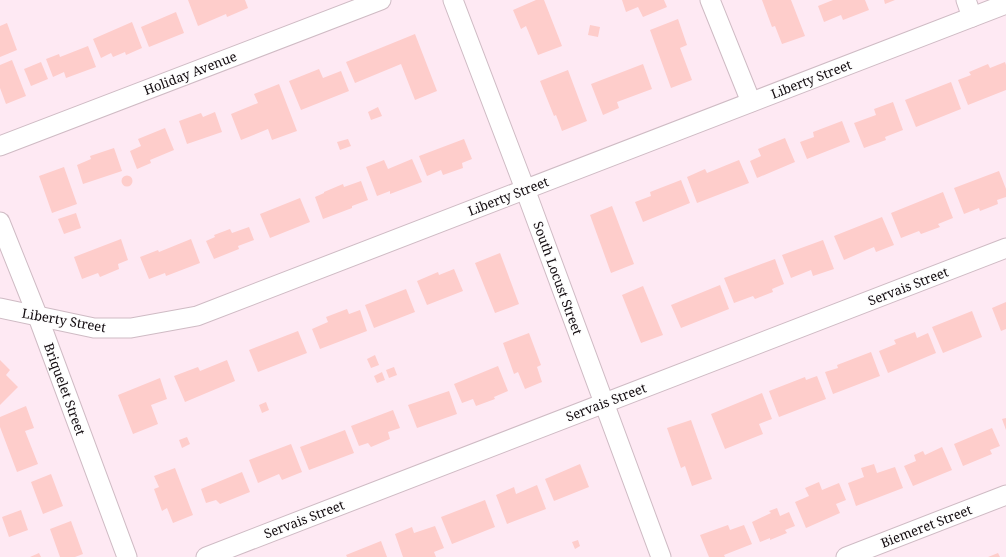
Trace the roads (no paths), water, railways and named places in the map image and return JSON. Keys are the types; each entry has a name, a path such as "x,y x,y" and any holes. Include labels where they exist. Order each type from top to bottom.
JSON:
{"street":[{"name":"Holiday Avenue","path":"0,146 381,0"},
{"name":"South Locust Street","path":"453,0 661,557"},
{"path":"710,0 751,102"},
{"name":"Liberty Street","path":"0,308 94,328 131,328 197,316 751,102 969,8 1006,4"},
{"name":"Briquelet Street","path":"0,222 38,317 127,557"},
{"name":"Servais Street","path":"206,557 1006,248"},
{"name":"Biemeret Street","path":"846,557 1006,495"}]}
